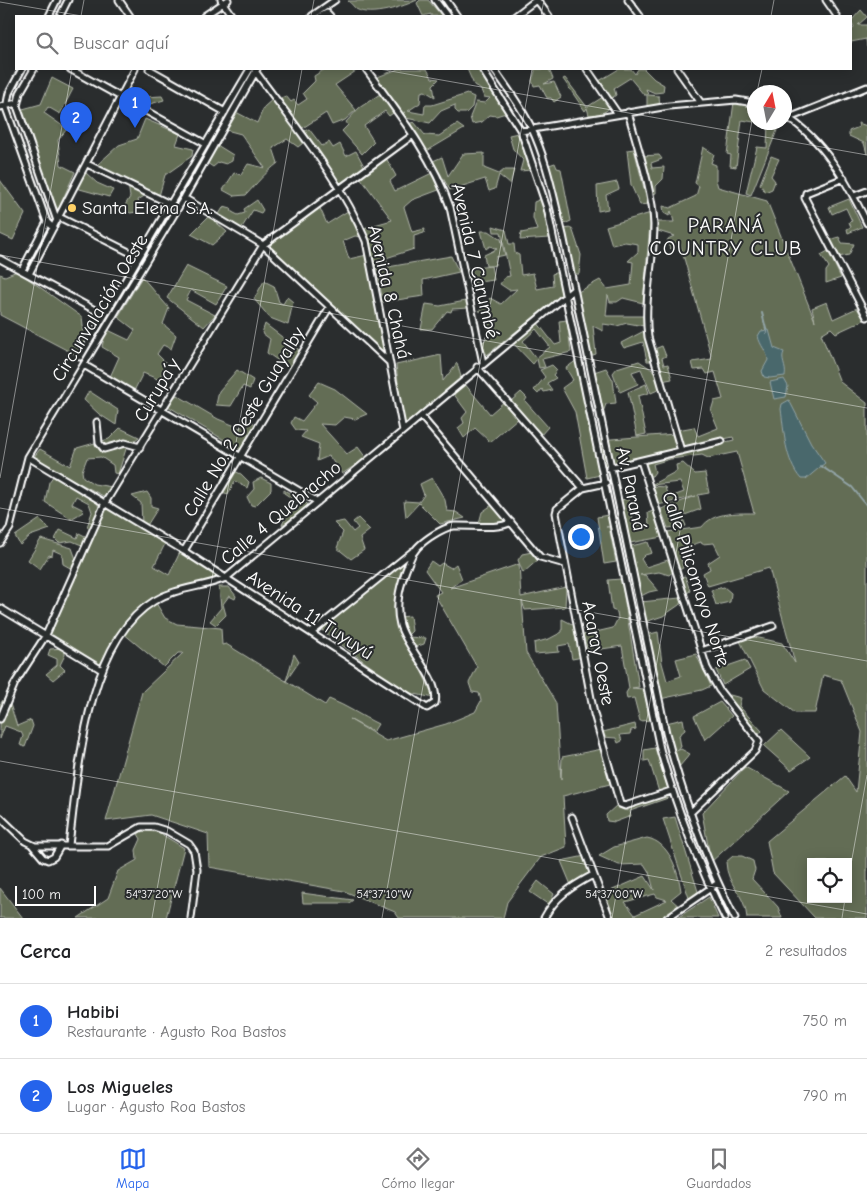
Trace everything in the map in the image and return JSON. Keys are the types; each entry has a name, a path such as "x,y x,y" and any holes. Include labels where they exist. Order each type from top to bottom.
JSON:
{"street":[{"path":"50,15 57,0"},
{"path":"60,15 68,0"},
{"path":"119,0 129,15"},
{"path":"313,15 328,2 334,0"},
{"path":"435,0 445,15"},
{"path":"446,0 456,15"},
{"path":"516,15 536,0 548,15"},
{"path":"628,0 639,15"},
{"path":"826,0 836,15"},
{"path":"205,15 224,1 231,15"},
{"path":"21,70 9,93 6,104 8,117 47,222 53,228"},
{"path":"33,70 20,93 17,103 19,114 58,219 139,257"},
{"path":"72,70 206,144"},
{"path":"28,274 134,70"},
{"path":"151,70 226,112"},
{"path":"80,357 206,144 254,70"},
{"name":"Avenida 8 Chahá","path":"254,70 340,189 353,211 366,241 404,430"},
{"name":"Circunvalación Oeste","path":"0,543 10,528 28,456 184,198 254,70"},
{"name":"Avenida 7 Carumbé","path":"367,70 431,161 442,183 450,206 483,363"},
{"name":"Av. Paraná","path":"483,70 521,131 547,208 652,709 672,791 710,888 725,918"},
{"name":"Av. Paraná","path":"495,70 519,105 532,128 563,235 660,706 675,769 718,883 735,918"},
{"path":"588,70 618,114"},
{"path":"678,70 701,103"},
{"path":"792,114 867,87"},
{"path":"521,131 628,112 736,100 747,102"},
{"path":"0,107 6,104 17,103"},
{"path":"628,112 654,222 654,250 646,322 648,337 681,451"},
{"path":"792,120 801,126 844,178 867,223"},
{"name":"Curupa´y","path":"0,719 15,683 46,635 105,503 263,245 413,135"},
{"path":"87,164 170,204"},
{"path":"844,178 806,193 805,198 867,317"},
{"path":"854,196 867,191"},
{"path":"184,198 263,245 389,362"},
{"path":"22,270 47,222"},
{"path":"0,259 104,315"},
{"name":"Calle 4 Quebracho","path":"69,845 81,754 102,670 122,630 144,608 170,592 206,585 226,578 477,367 573,290"},
{"name":"Calle No. 2 Oeste Guayalby","path":"184,551 242,458 329,308"},
{"path":"84,365 318,502"},
{"name":"Avenida 7 Carumbé","path":"477,367 583,488"},
{"path":"421,416 542,558 565,564"},
{"path":"96,422 99,443 104,449 125,443 140,447"},
{"path":"603,469 722,442"},
{"name":"Avenida 11 Tuyuyú","path":"28,456 184,551 421,706 427,708 432,707 436,697 433,685 402,632 398,616 399,587 415,549"},
{"name":"Calle Pilicomayo Norte","path":"641,461 706,668 718,690 759,739 755,751 690,813"},
{"name":"Acaray Oeste","path":"606,483 583,488 556,511 594,714 620,804 626,806 672,791"},
{"path":"310,633 415,549 446,528 500,526 511,522"},
{"path":"0,608 102,670"},
{"path":"701,651 773,626"},
{"path":"652,709 660,706"},
{"path":"0,817 43,858 48,860 54,857 61,845"},
{"path":"572,817 592,875 610,918"},
{"path":"32,846 108,846 146,826 167,831 189,844 194,851 197,870 191,918"},
{"path":"544,918 557,898 572,886 592,875"},
{"path":"667,918 718,883"}],"green space":[{"path":"417,0 378,12 356,9 348,1"},
{"path":"420,0 428,0 441,15 423,15 417,3"},
{"path":"861,10 867,17 858,25 867,25 867,47 866,39 852,42 852,30 854,28 852,20"},
{"path":"323,70 358,70 335,85 356,110 345,120 332,125 326,113 301,129 278,99 286,96 291,102 294,100 298,105 307,99 303,93 315,81 314,76"},
{"path":"395,70 428,70 432,78 439,79 433,85 435,97 425,91 421,92 420,103 408,111 424,114 425,105 432,105 467,94 474,97 472,107 466,113 458,113 455,110 455,105 441,111 430,123 406,118 402,115 406,111 399,116 396,111 389,116 385,111 364,126 374,142 362,154 342,131 348,125 346,122 359,108 383,92 375,78"},
{"path":"467,70 479,70 506,113 496,116 490,115 482,122 472,124 470,117 476,102 485,103 490,98 484,97 481,90 474,85"},
{"path":"549,70 553,79 544,84 554,82 561,97 554,102 551,98 547,98 540,85 534,86 532,81 535,71"},
{"path":"617,70 632,70 635,74 637,70 645,70 664,85 663,92 655,93 646,89 648,95 659,96 660,106 647,106 647,95 644,95 630,78 614,88 616,95 609,100 599,81"},
{"path":"52,78 73,89 60,114 48,107 44,113 67,129 58,140 61,165 75,172 57,212 19,110 41,104"},
{"path":"565,78 587,107 603,97 611,106 604,112 589,115 587,108 585,111 563,79"},
{"path":"139,88 145,97 162,96 164,100 143,106 129,100"},
{"path":"274,98 298,132 296,133 303,143 298,147 287,139 273,148 278,163 246,195 234,196 223,190 234,173 241,175 248,164 265,168 241,134 226,130 234,111 257,123 264,107"},
{"path":"734,102 747,105 747,121 742,120 736,167 730,166 731,155 727,154"},
{"path":"145,119 180,134 176,145 193,149 192,156 165,175 159,196 97,165 119,145 137,139"},
{"path":"414,122 425,135 439,136 457,124 464,129 427,151 408,124"},
{"path":"858,123 867,126 867,154 864,143 849,136 849,131 859,127"},
{"path":"309,129 322,146 329,142 333,148 340,144 346,156 356,151 364,166 341,185 302,132"},
{"path":"768,130 777,130 751,195 746,193 757,147 767,148"},
{"path":"518,133 531,170 520,171 523,160 513,149 509,135"},
{"path":"217,145 233,155 232,161 226,164 219,162 213,167 207,163"},
{"name":"PARANÁ COUNTRY CLUB","path":"703,147 714,154 711,163 716,165 718,187 767,201 815,321 812,308 827,302 833,319 857,308 864,320 836,333 831,328 821,334 840,382 867,403 867,918 815,918 773,873 767,841 845,776 856,792 862,732 841,680 823,675 815,713 795,713 764,689 736,633 782,643 795,663 769,568 708,586 703,573 710,569 708,563 720,555 714,543 702,544 701,542 682,548 683,568 679,570 680,577 685,576 690,591 684,595 667,532 702,527 712,518 725,514 754,513 737,452 708,458 702,455 670,459 653,464 655,472 652,476 648,476 644,461 734,440 733,437 683,448 677,430 694,427 698,436 718,428 711,411 714,401 723,399 715,372 707,374 704,369 694,370 692,362 712,359 679,240 679,245 671,249 667,244 668,239 674,236 658,231 654,222 674,222 671,211 669,216 664,213 663,206 670,208 696,196 699,186 695,183"},
{"path":"634,149 648,204 640,205 631,185 627,150"},
{"path":"484,153 484,168 499,174 504,170 514,170 510,184 499,175 495,189 489,191 485,179 450,190 433,161 442,157 448,176 463,154"},
{"path":"659,155 662,159 651,163 652,168 664,167 663,179 656,186 656,193 650,195 641,156"},
{"path":"771,156 779,159 771,176 775,181 772,189 765,192 760,184"},
{"path":"386,158 396,176 390,181 395,191 434,172 444,188 412,200 404,207 412,232 425,229 424,233 414,236 414,249 386,258 388,267 451,256 459,272 423,280 424,296 383,302 377,270 364,228 392,220 360,177"},
{"path":"555,163 557,168 561,169 571,221 562,225 546,166"},
{"path":"85,172 97,183 113,190 109,197 76,188"},
{"path":"0,180 25,214 13,240 0,234"},
{"path":"617,182 619,189 606,195 608,209 598,211 597,186"},
{"path":"128,184 146,195 138,200 140,206 137,212 130,213 124,207 130,197"},
{"path":"541,199 544,203 549,238 520,240 521,233 537,230 533,218 534,202"},
{"path":"849,199 862,227 848,233 847,229 851,227 849,222 852,221 846,208 832,214 829,207"},
{"path":"257,200 263,210 261,213 253,210 241,229 218,216 224,206 231,208 232,212 238,215 245,213 244,209"},
{"path":"319,206 327,224 351,209 362,237 355,236 343,241 349,259 367,255 387,356 266,247"},
{"path":"651,213 643,303 623,298 617,302 610,302 608,295 606,316 646,316 644,326 627,323 617,326 603,324 603,331 593,326 596,354 590,356 577,303 578,292 600,280 607,289 631,285 633,262 628,261 638,252 638,244 625,242 612,245 606,226"},
{"path":"209,216 227,232 212,245 191,234"},
{"path":"493,226 506,230 509,244 514,244 515,253 519,255 521,275 533,273 537,289 553,286 552,274 558,272 561,295 487,355 481,344 492,333 486,323 495,319 491,318 492,312 479,311 490,298 501,304 517,289 509,290 500,284 505,277 510,276 501,232 494,232"},
{"path":"572,228 581,255 579,274 570,274 562,229"},
{"path":"481,231 489,231 501,239 505,255 496,257 495,265 486,266 484,255 497,249 490,246 486,249"},
{"path":"839,237 842,243 854,244 849,255 838,257 828,240"},
{"path":"828,251 841,278 826,283 826,271 829,267 821,255"},
{"path":"186,266 227,286 216,304 191,290 186,300 215,315 204,327 167,298"},
{"path":"491,266 494,280 471,283 467,269"},
{"path":"17,271 82,317 85,344 76,355 0,315 0,274 5,276"},
{"path":"142,277 169,308 163,324 176,335 171,349 163,345 157,354 166,363 160,380 143,373 134,391 110,377 119,357 102,347 106,329 129,340 135,330 118,317"},
{"path":"264,281 274,286 279,302 283,304 287,297 293,302 288,325 270,318 254,299"},
{"path":"470,300 469,308 452,309 451,312 447,311 432,329 421,329 426,304 440,306"},
{"path":"567,320 571,352 542,359 545,367 539,368 537,359 533,364 511,341 537,322 555,345 561,343 559,321","holes":["536,329 550,347 536,358 523,341"]},
{"path":"265,324 299,350 289,368 267,353 270,339 262,333"},
{"path":"644,331 652,361 647,361 643,342 624,348 621,343"},
{"path":"662,346 666,356 662,358 664,365 668,364 672,379 661,381 652,350"},
{"path":"441,355 443,381 457,363 461,377 403,426 396,365"},
{"path":"577,360 600,475 587,478 575,412 562,388 573,380 566,368"},
{"path":"639,361 657,373 660,389 651,393 641,369 632,372 638,384 620,392 613,373 617,368"},
{"path":"552,365 557,370 553,375 556,378 547,383 552,390 544,392 542,389 538,394 534,390 545,377 540,370"},
{"path":"606,368 613,380 616,403 606,404 601,418 594,372"},
{"path":"237,370 253,380 250,389 243,386 231,406 216,405 219,391"},
{"path":"319,382 335,389 367,414 355,419 344,417 335,425 320,424 347,454 358,447 366,458 342,474 329,456 317,461 319,444 301,437 306,431 296,430 291,423 294,417 302,421 317,402 309,395"},
{"path":"464,383 490,414 506,400 518,418 490,442 475,428 464,438 458,428 464,423 462,418 467,412 453,393"},
{"path":"646,384 649,393 638,396 646,434 637,436 628,392"},
{"path":"89,391 118,410 116,425 99,414 84,400"},
{"path":"521,392 527,398 525,401 548,427 540,436 511,401"},
{"path":"177,395 218,419 240,428 250,420 257,426 241,450 166,405"},
{"path":"120,428 139,437 127,446 118,474 114,473 113,465 101,457 87,458 82,471 83,477 94,484 112,487 107,498 33,458 40,449 70,466 77,448 109,439"},
{"path":"675,434 678,448 603,466 599,440"},
{"path":"683,463 695,474 705,473 709,493 698,495 701,509 682,516 686,526 668,528 661,509 696,496 658,505 652,486 665,487 668,498 684,492 680,482 651,485 677,471 676,465"},
{"path":"232,470 241,474 249,482 247,488 235,481 228,494 222,492 220,485 222,477"},
{"path":"54,475 97,502 101,513 91,529 87,527 92,512 89,503 76,496 72,504 82,509 83,512 71,519 45,502 49,482"},
{"path":"261,478 271,483 271,490 255,506 251,505 247,497 254,489 253,482"},
{"path":"432,478 445,500 447,511 456,512 465,518 440,524 419,503 406,517 404,501 419,502 424,495 420,484"},
{"path":"284,490 309,505 300,514 282,525 289,510 297,508 293,499 284,493"},
{"path":"147,492 151,498 151,506 158,508 146,527 142,524 141,503 132,496"},
{"path":"628,499 633,519 637,525 649,525 648,513 655,510 662,537 630,543 619,500"},
{"path":"492,505 506,523 479,523 482,512"},
{"path":"106,506 167,540 154,566 169,575 180,552 221,578 162,593 126,622 100,664 48,632"},
{"path":"608,515 610,526 606,527 609,527 616,562 604,564 597,517"},
{"path":"358,518 370,530 360,538 364,550 351,559 337,548 343,532 334,523 344,521 353,532 358,528 353,522"},
{"path":"40,519 50,529 30,536 20,545 15,536"},
{"path":"60,530 77,538 79,533 87,537 84,546 72,541 59,543 55,539"},
{"path":"41,539 72,548 77,562 72,569 63,564 62,554 53,550 52,556 49,555 40,569 28,560"},
{"path":"648,542 652,553 645,555 641,559 646,567 671,559 674,571 669,575 659,572 640,575 645,575 658,590 641,596 634,575 631,546"},
{"path":"532,552 540,558 523,573 518,560 522,554"},
{"path":"407,557 396,591 398,614 399,617 410,616 412,631 406,637 426,638 424,644 412,648 409,638 406,638 434,698 405,692 319,628"},
{"path":"431,561 438,566 442,563 451,568 456,564 462,579 450,588 519,564 521,597 566,587 565,607 525,610 522,601 526,653 556,703 561,780 562,757 602,749 610,784 563,796 566,847 541,857 507,902 503,918 399,918 395,912 344,891 209,867 208,834 151,815 106,821 142,692 183,653 178,653 164,667 123,633 140,615 156,603 165,618 177,624 221,628 222,645 226,644 325,705 329,699 378,724 373,732 349,719 386,741 446,724 475,712 481,701 479,693 472,692 469,683 477,667 435,595 441,592 425,570"},
{"path":"621,579 639,687 632,688 643,689 651,720 640,721 634,698 627,699 626,693 629,688 622,646 588,651 583,635 613,628 618,618 617,612 612,610 608,580"},
{"path":"219,587 229,587 236,596 235,599 229,596 223,604 226,615 216,625 210,621 221,608"},
{"path":"724,587 731,593 730,602 716,605 711,590"},
{"path":"680,598 682,603 663,616 645,622 641,602"},
{"path":"562,619 574,625 583,657 572,659 569,644 558,646 559,652 535,654 534,643 549,639 562,632"},
{"path":"658,632 662,663 667,681 681,676 676,659 696,654 711,686 702,690 660,699 646,635"},
{"path":"65,648 65,655 60,665 65,670 53,680 46,674 57,665 57,659 48,655 50,649"},
{"path":"294,654 299,662 286,681"},
{"path":"745,660 750,669 723,685 716,670"},
{"path":"730,695 741,698 739,706 762,731 754,740 722,697"},
{"path":"4,699 10,704 17,726 31,720 33,726 25,747 20,745 23,736 21,732 5,726 0,739 0,704"},
{"path":"720,702 732,716 705,740 694,716"},
{"path":"683,719 685,730 679,735 681,747 676,751 681,749 690,754 679,767 666,723"},
{"path":"635,724 636,729 631,730 630,734 620,735 622,741 618,743 616,738 603,737 603,732"},
{"path":"781,730 810,757 791,770 764,746"},
{"path":"655,748 668,789 659,792 649,760 644,761 644,750"},
{"path":"745,767 789,791 711,862 702,813"},
{"path":"667,794 668,798 630,811 631,816 615,822 607,821 606,815 617,805 628,811 627,807"},
{"path":"675,817 700,898 689,898 663,819"},
{"path":"143,831 158,832 184,848 166,918 78,918 108,898 118,871 137,860 136,850 141,839 138,834"},
{"path":"647,838 661,845 667,851 675,866 680,883 681,891 671,899 682,909 668,918 611,918 601,895 645,876 654,890 649,872 644,864 619,865 599,856 614,847","holes":["655,894 657,897 667,900 635,915 625,902"]},
{"path":"585,856 591,875 571,885 561,861"},
{"path":"733,856 742,856 753,861 755,870 752,879 778,907 782,918 747,918 746,909 727,871 726,862"},
{"path":"538,881 554,894 549,905 530,892"},
{"path":"0,888 23,918 0,918"},
{"path":"302,893 353,900 349,903 303,903"},
{"path":"709,897 718,918 677,918"}],"water":[{"path":"769,330 774,348 784,352 785,376 764,377 762,371 768,360 758,336 761,331"},
{"path":"784,379 788,386 786,397 774,399 770,382"},
{"path":"789,400 811,443 825,463 806,479 801,479 796,472 786,446 781,409 782,404"}],"waterway":[{"path":"762,313 767,333"},
{"path":"821,466 852,487 867,506"}],"place":[{"name":"Habibi","path":"135,128"},
{"name":"Los Migueles","path":"76,143"},
{"name":"Santa Elena S.A.","path":"72,208"}],"district":[{"name":"PARANÁ COUNTRY CLUB","path":"726,236"}]}
